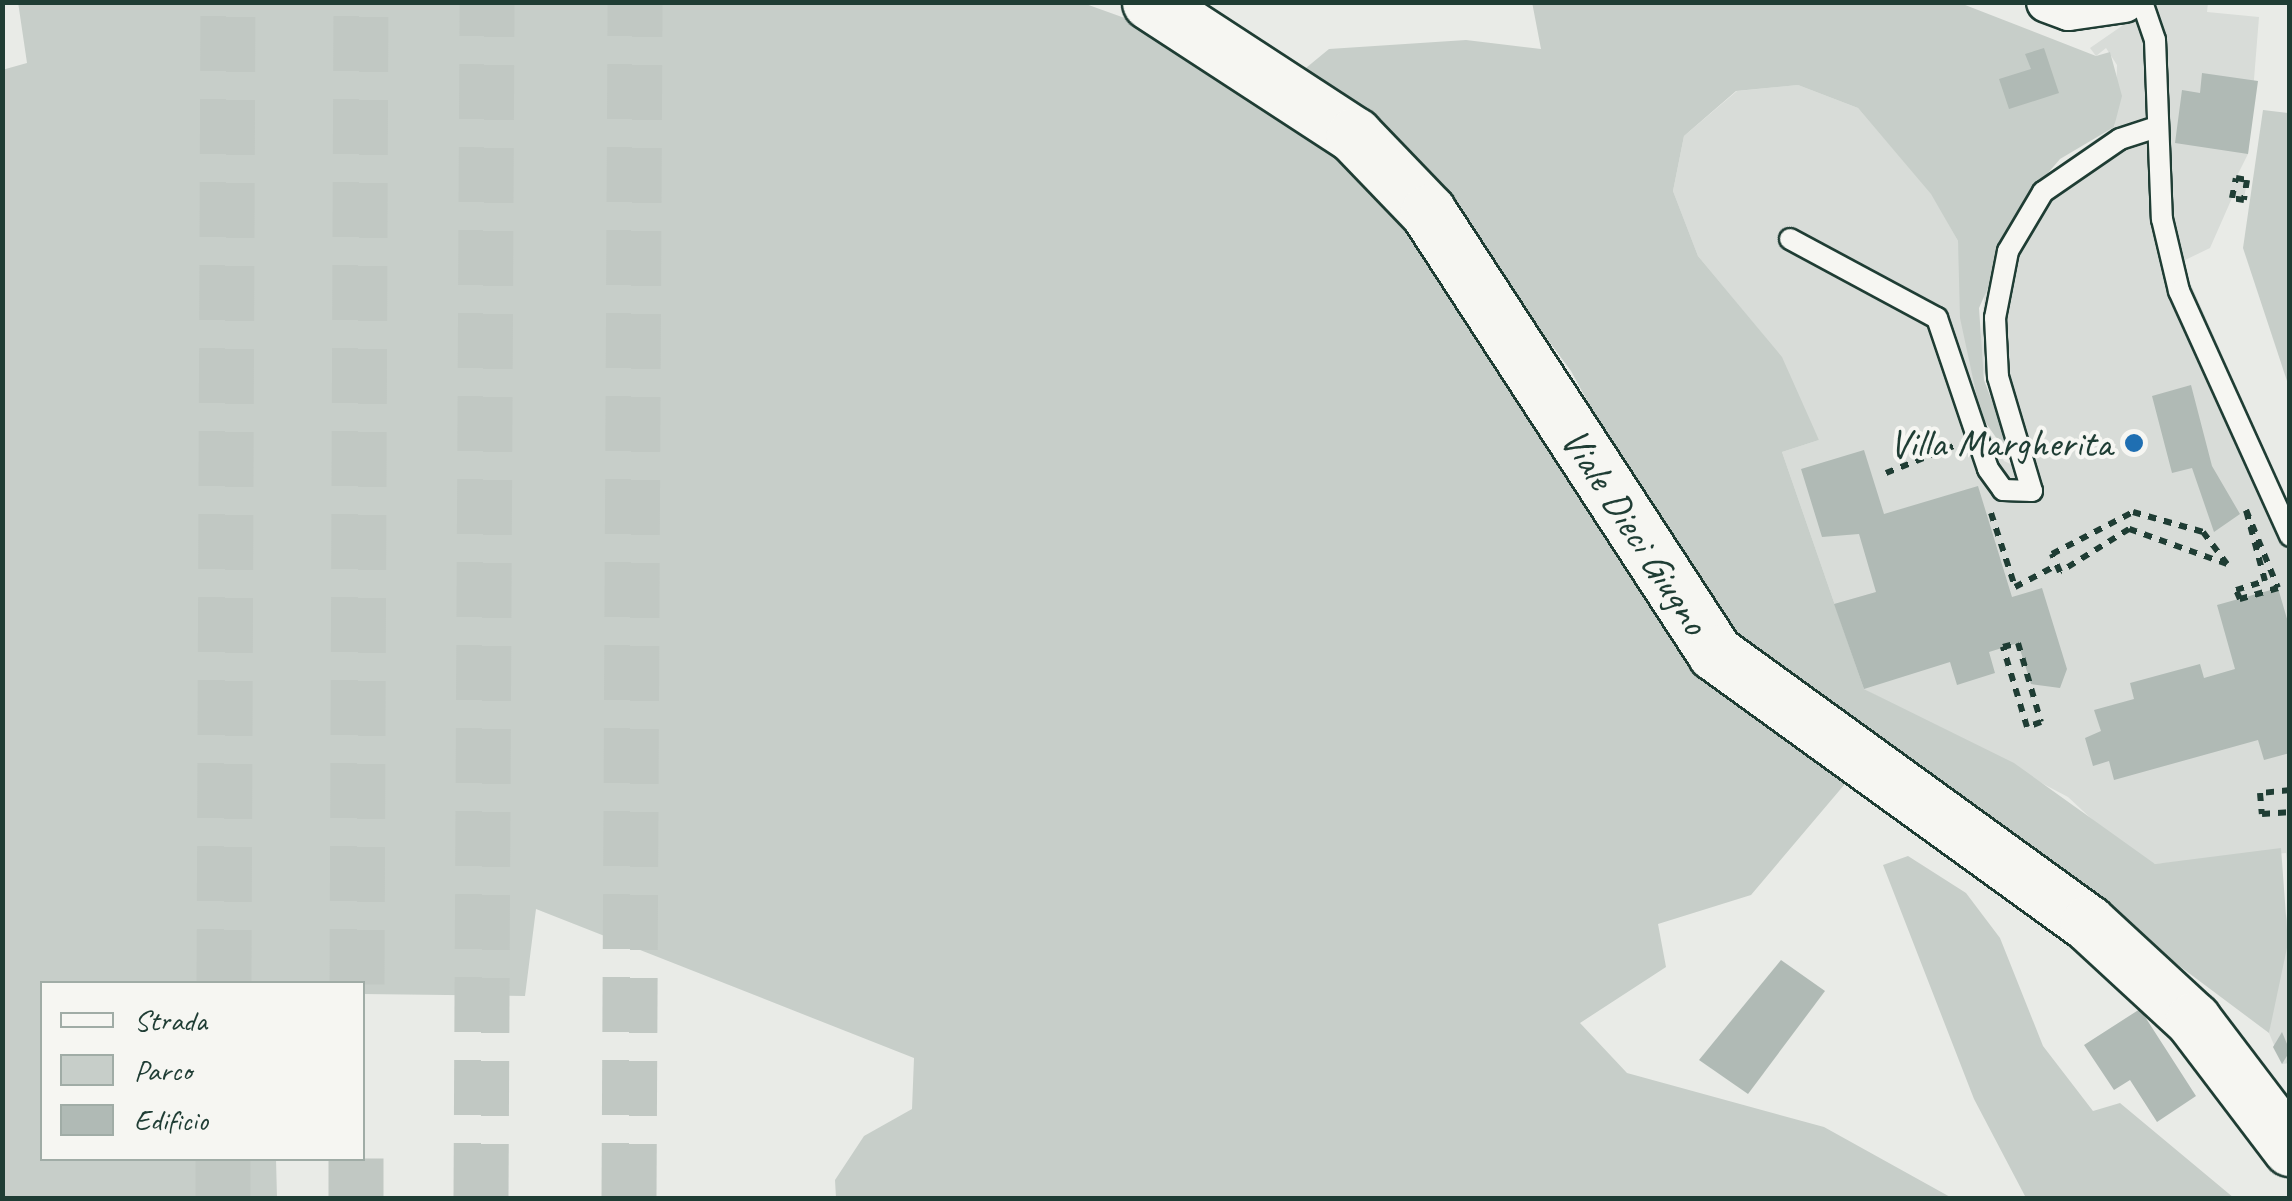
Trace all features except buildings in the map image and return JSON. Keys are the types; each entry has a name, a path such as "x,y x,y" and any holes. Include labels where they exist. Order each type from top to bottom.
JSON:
{"main road":[{"name":"Viale Dieci Giugno","path":"1150,2 1354,136 1428,212 1715,653 2088,923 2193,1020 2290,1148"}],"street":[{"path":"2047,2 2068,10 2124,2"}],"lane":[{"path":"2142,2 2155,40 2154,128 2179,291 2290,536"},
{"path":"1790,238 1938,318 1978,436 2003,490 2032,491 1998,376 1995,318 2008,250 2043,192 2120,139 2154,128"}],"path":[{"path":"1886,472 1978,436"},
{"path":"1985,496 2015,587 2057,564"},
{"path":"2246,510 2278,588 2240,599 2236,590 2265,581 2246,510"},
{"path":"2133,512 2202,532 2226,564 2129,529 2060,572 2057,564 2052,554 2133,512"},
{"path":"2018,643 2041,722 2026,728 2003,647 2018,643"},
{"path":"2290,790 2260,793 2262,814 2290,812"}],"shaded area":[{"name":"Villa Margherita","path":"2155,3 2208,3 2207,12 2259,17 2248,154 2236,178 2247,180 2244,200 2232,198 2210,248 2181,262 2289,505 2289,878 2286,853 2155,864 2126,851 2068,797 1864,689 1782,452 1819,440 1765,337 1698,256 1673,191 1684,136 1737,91 1798,85 1858,108 1932,194 1958,241 1981,416 2004,461 2017,467 1979,358 1986,278 2044,176 2115,126 2117,65 2106,48 2096,56 2090,48"},
{"path":"2289,900 2289,1063 2282,1064 2269,1033"}],"green space":[{"path":"18,2 1083,3 1133,21 1369,168 1586,490 1654,614 1698,667 1850,778 1751,895 1658,924 1666,967 1580,1023 1627,1073 1824,1127 1952,1198 836,1198 835,1180 864,1136 912,1109 914,1058 536,909 525,996 365,994 365,981 40,981 40,1161 276,1161 277,1198 3,1198 2,70 27,63"},
{"path":"1532,2 1960,3 2096,56 2110,52 2122,96 2114,127 2060,159 2029,195 1979,308 1984,380 2018,469 1981,416 1960,318 1958,241 1931,194 1858,108 1798,85 1736,91 1684,136 1673,191 1698,256 1782,357 1819,440 1782,452 1864,689 2014,763 2155,864 2281,848 2288,943 2269,1033 1730,630 1645,507 1571,371 1446,203 1295,77 1329,49 1466,40 1541,49"},
{"path":"2263,110 2289,113 2289,387 2243,248"},
{"path":"1908,856 1966,893 2000,938 2043,1046 2093,1111 2120,1103 2234,1198 2026,1198 1974,1099 1883,865"}],"tunnel":[{"path":"224,981 228,2"},
{"path":"357,981 361,2"},
{"path":"481,1198 487,2"},
{"path":"629,1198 635,2"},
{"path":"223,1161 223,1198"},
{"path":"356,1161 356,1198"}],"place":[{"name":"Villa Margherita","path":"2134,443"}]}
